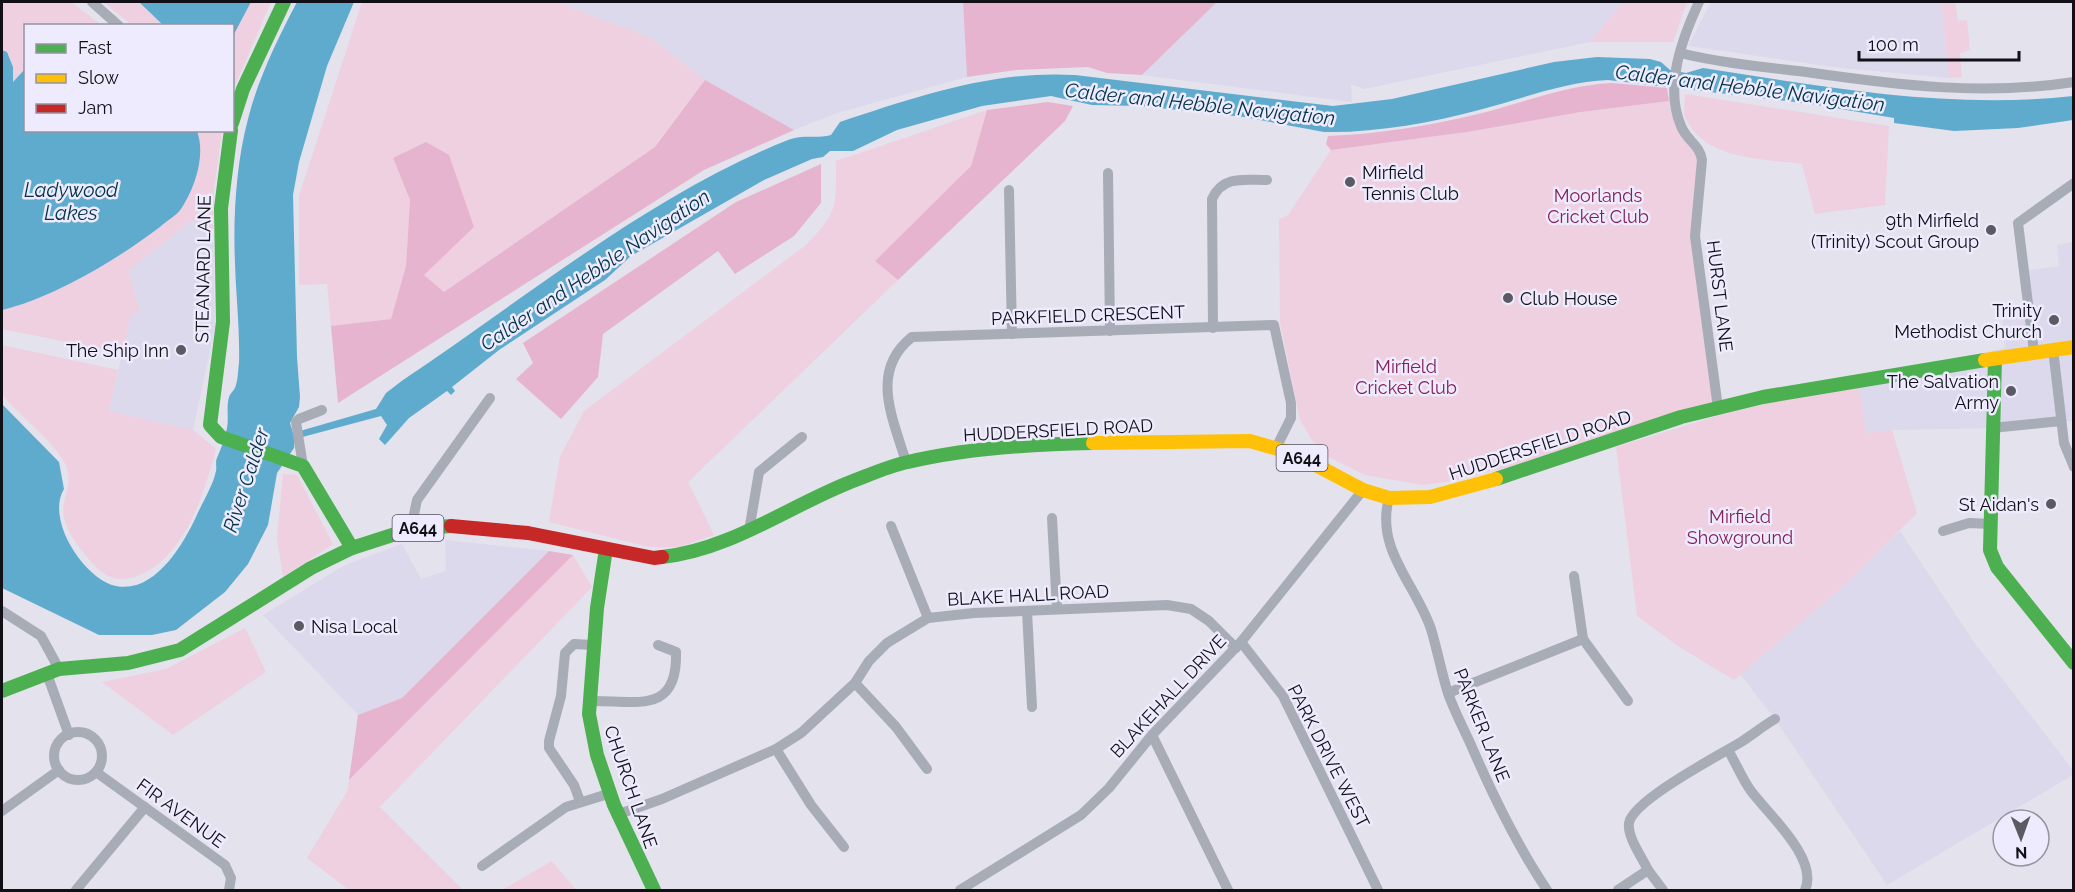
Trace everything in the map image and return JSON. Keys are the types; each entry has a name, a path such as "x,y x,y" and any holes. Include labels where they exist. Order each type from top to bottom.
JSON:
{"main road":[{"path":"234,108 284,2"},
{"name":"STEANARD LANE","path":"231,132 221,208 223,322 210,425 221,437 298,464"},
{"name":"HUDDERSFIELD ROAD","path":"2,691 53,672 128,663 180,650 211,633 311,568 352,548 411,529 448,526 500,530 654,558 684,555 749,531 846,484 906,462 985,450 1081,443 1250,441 1294,454 1363,490 1389,498 1430,497 1463,490 1682,417 1718,408 1854,380 2073,347"},
{"path":"1995,359 1990,524 1992,559 2073,663"},
{"path":"298,464 352,548"},
{"name":"CHURCH LANE","path":"606,549 593,645 590,701 593,741 634,853 654,891"}],"street":[{"path":"92,2 116,24"},
{"name":"HURST LANE","path":"1699,2 1681,40 1674,110 1683,131 1701,149 1702,168 1695,236 1718,408"},
{"path":"1679,58 1948,90 1996,90 2073,82"},
{"path":"1108,173 1110,330"},
{"path":"1214,328 1212,199 1217,189 1228,181 1267,180"},
{"path":"2034,352 2018,223 2073,183"},
{"path":"1009,190 1012,334"},
{"name":"PARKFIELD CRESCENT","path":"906,462 886,392 889,367 898,347 912,337 1274,325 1291,403 1291,418 1276,448"},
{"path":"2053,349 2064,443 2073,467"},
{"path":"411,529 417,500 490,398"},
{"path":"298,464 300,447 296,427 299,419 322,410"},
{"path":"1992,428 2061,421"},
{"path":"749,531 759,472 802,436"},
{"name":"BLAKEHALL DRIVE","path":"962,887 1081,815 1109,788 1152,735 1239,645 1363,490"},
{"name":"PARKER LANE","path":"1389,498 1385,525 1389,547 1409,582 1430,628 1448,693 1510,830 1547,891"},
{"path":"1052,518 1057,609"},
{"path":"1943,531 1969,523 1990,524"},
{"path":"891,526 928,618"},
{"path":"1574,576 1583,639 1628,701"},
{"name":"BLAKE HALL ROAD","path":"619,814 662,799 776,749 801,733 855,683 869,662 887,643 928,618 1057,609 1167,605 1191,609 1239,645"},
{"path":"2,611 41,636 69,735"},
{"path":"1027,611 1032,707"},
{"path":"1448,693 1583,639"},
{"path":"580,801 574,785 549,748 549,741 561,696 567,650 574,644 593,645"},
{"path":"590,701 650,702 667,693 677,672 676,652 658,645"},
{"name":"PARK DRIVE WEST","path":"1239,645 1283,696 1378,891"},
{"path":"855,683 896,727 927,769"},
{"path":"1663,891 1648,870 1632,836 1629,823 1634,814 1680,778 1775,719"},
{"path":"84,733 98,742 102,757 96,772 78,780 70,779 59,771 54,757 55,750 63,738 84,733"},
{"path":"1152,735 1228,891"},
{"path":"776,749 811,805 844,847"},
{"path":"1728,750 1750,790 1790,838 1808,869 1809,883 1805,891"},
{"path":"2,811 59,771"},
{"name":"FIR AVENUE","path":"96,772 225,865 231,878 229,891"},
{"path":"482,866 566,807 611,793"},
{"path":"76,891 145,807"},
{"path":"1618,891 1648,870"}],"shaded area":[{"path":"556,2 963,2 967,77 837,113 794,130 705,80 649,37"},
{"path":"963,2 1217,2 1142,75 1107,73 1088,67 1016,70 967,77"},
{"path":"1217,2 1623,2 1590,42 1364,89 1351,84 1352,102 1142,75"},
{"path":"1711,2 1941,2 1949,78 1833,67 1688,46"},
{"path":"705,80 794,130 704,170 338,403 331,326 391,319 406,266 410,200 393,158 426,142 449,155 474,227 424,275 444,292 655,147"},
{"path":"1612,83 1667,88 1669,101 1331,150 1326,144 1328,136 1403,129 1441,122 1578,87"},
{"path":"1048,102 1073,106 1065,121 898,280 875,261 971,166 987,110"},
{"path":"821,164 821,203 794,236 735,274 718,251 603,334 598,377 561,419 516,379 533,363 523,343 736,202"},
{"path":"192,220 213,236 215,327 193,430 109,411 131,314 140,310 128,271"},
{"path":"2073,242 2073,421 1992,428 1892,430 1866,433 1858,381 2005,348 2001,307 2026,305 2022,271 2059,266 2057,245"},
{"path":"1900,531 1976,645 2073,770 2073,775 2017,808 1991,808 1991,823 1887,885 1775,719 1740,674 1848,582"},
{"path":"445,540 549,551 402,698 358,715 263,615 345,565 402,544 421,579 446,571"},
{"path":"549,551 573,555 349,780 358,715 402,698"}],"green space":[{"path":"2,2 71,2 100,24 24,24 24,70 13,83 7,52 2,50"},
{"path":"103,2 139,2 162,24 131,24"},
{"path":"251,2 271,2 234,88 234,34"},
{"path":"362,2 556,2 649,37 705,80 655,147 444,292 423,275 474,227 393,159 410,200 406,266 391,319 331,326 327,284 299,285 299,196"},
{"path":"1623,2 1687,2 1673,42 1590,42"},
{"path":"1941,2 1955,2 1958,21 1967,20 1970,50 1960,53 1962,77 1949,78"},
{"path":"1685,94 1889,126 1885,205 1815,214 1802,164 1736,155 1706,142 1694,131 1685,117"},
{"path":"1669,101 1671,112 1698,150 1693,208 1713,405 1531,461 1459,480 1423,485 1365,475 1328,457 1311,439 1300,420 1280,323 1279,219 1288,215 1331,150"},
{"path":"987,110 971,166 875,261 898,280 688,482 714,535 679,547 649,547 549,522 560,457 584,411 806,245 825,224 833,208 836,161"},
{"path":"197,132 222,132 214,189 213,236 192,220 128,271 140,311 131,315 122,353 2,329 2,310 42,296 84,276 143,239 179,212 191,191 198,171"},
{"path":"2,345 118,370 109,411 193,430 216,449 190,523 167,555 153,568 130,578 113,578 98,569 76,542 69,531 63,511 69,482 66,466 47,440 2,394"},
{"name":"Mirfield Showground","path":"1858,381 1866,433 1892,430 1917,513 1848,582 1734,680 1678,646 1637,616 1616,447 1720,415"},
{"path":"283,474 297,475 333,544 283,577 277,538"},
{"path":"573,555 592,587 380,807 463,890 349,890 307,858 348,790 349,780"},
{"path":"245,628 266,672 173,735 102,682 166,669"},
{"path":"552,861 576,890 502,890"}],"water":[{"path":"139,2 251,2 234,34 234,24 162,24"},
{"path":"297,2 354,2 327,66 299,162 293,195 300,397 299,407 290,423 293,433 376,409 386,393 403,380 590,250 687,189 737,163 794,138 831,135 840,122 897,103 985,81 1044,75 1075,75 1333,106 1392,99 1554,62 1597,57 1650,59 1661,62 1670,70 1686,73 1703,68 1841,89 1934,98 2027,100 2073,96 2073,120 2018,128 1954,131 1894,123 1894,118 1811,104 1608,80 1559,87 1479,110 1422,123 1343,132 1324,132 1244,117 1140,106 1092,105 1051,96 982,106 897,130 853,151 830,151 823,157 812,159 764,180 631,256 605,280 499,350 452,387 455,391 451,395 447,391 409,418 385,445 379,439 387,425 381,416 295,439 294,448 277,473 268,525 248,564 225,592 176,630 152,635 99,635 2,588 2,404 59,462 64,489 60,502 60,516 71,547 81,561 92,573 116,586 143,583 155,575 183,541 215,477 216,460 228,424 228,401 238,377 239,338 234,227 241,154 257,89"},
{"name":"Ladywood Lakes","path":"2,50 7,52 13,67 13,82 24,70 24,132 197,132 200,150 198,171 191,191 181,209 174,216 125,252 84,276 42,296 2,310"}],"traffic: fast":[{"path":"234,117 243,89 284,2"},
{"path":"231,132 221,208 223,322 210,425 221,437 303,466 352,548"},
{"path":"1995,359 1990,550 1997,567 2074,663"},
{"path":"1496,479 1681,417 1763,397 1985,360"},
{"path":"662,557 711,546 757,527 848,483 900,464 977,450 1093,443"},
{"path":"2,691 59,669 128,663 180,650 311,568 352,548 411,529 451,526"},
{"path":"606,549 597,608 589,714 597,755 614,805 654,890"}],"traffic: slow":[{"path":"1985,360 2074,347"},
{"path":"1093,443 1250,441 1295,454 1363,490 1389,498 1430,497 1496,479"}],"traffic: jam":[{"path":"451,526 528,533 654,558 662,557"}],"place":[{"name":"Mirfield Tennis Club","path":"1350,182"},
{"name":"9th Mirfield (Trinity) Scout Group","path":"1991,230"},
{"name":"Club House","path":"1508,298"},
{"name":"Trinity Methodist Church","path":"2054,320"},
{"name":"The Ship Inn","path":"181,350"},
{"name":"The Salvation Army","path":"2011,391"},
{"name":"St Aidan's","path":"2051,504"},
{"name":"Nisa Local","path":"299,626"}],"water label":[{"name":"Calder and Hebble Navigation","path":"1750,88"},
{"name":"Calder and Hebble Navigation","path":"1200,104"},
{"name":"Calder and Hebble Navigation","path":"595,270"},
{"name":"River Calder","path":"246,480"}],"park label":[{"name":"Moorlands Cricket Club","path":"1598,205"},
{"name":"Mirfield Cricket Club","path":"1406,376"}]}
